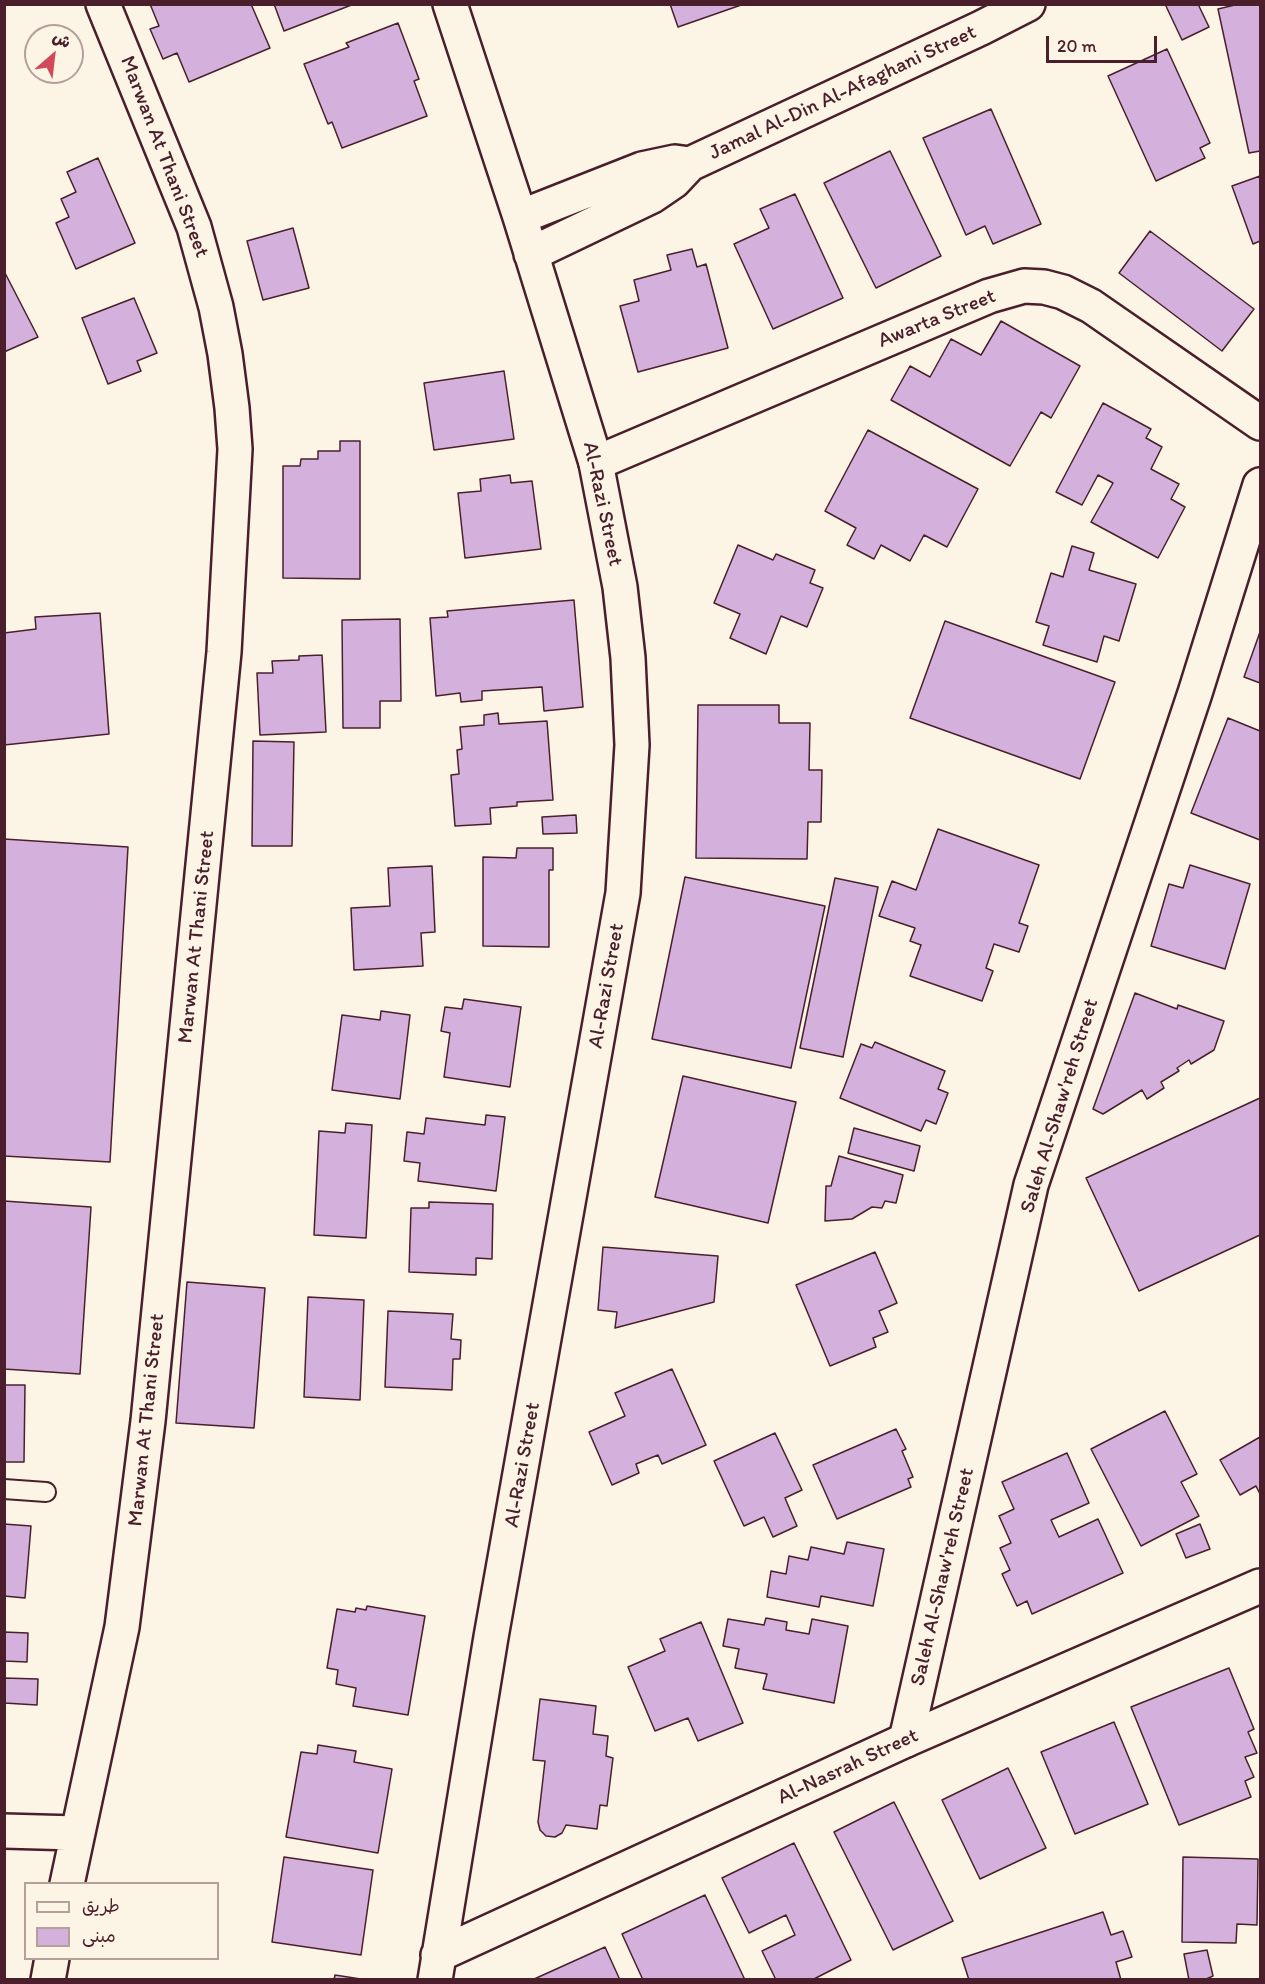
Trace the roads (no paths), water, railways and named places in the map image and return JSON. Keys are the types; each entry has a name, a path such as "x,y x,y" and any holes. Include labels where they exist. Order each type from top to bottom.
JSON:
{"street":[{"name":"Marwan At Thani Street","path":"67,1882 76,1833 122,1628 148,1421 222,676 235,449 225,354 216,307 198,238 174,173 103,4"},
{"name":"Al-Razi Street","path":"436,1967 491,1637 623,893 632,745 628,658 620,587 596,462 520,217 450,4"},
{"name":"Jamal Al-Din Al-Afaghani Street","path":"531,254 652,196 674,181 690,164 1028,4"},
{"name":"Jamal Al-Din Al-Afaghani Street","path":"520,217 642,170 675,162 690,164"},
{"name":"Awarta Street","path":"596,462 978,301 1024,286 1044,286 1063,292 1091,306 1260,423"},
{"name":"Saleh Al-Shaw'reh Street","path":"906,1740 1031,1185 1191,704 1260,485"},
{"name":"Al-Nasrah Street","path":"436,1967 906,1740 1260,1586"},
{"path":"4,1831 76,1833"},
{"path":"48,1980 52,1960"}],"lane":[{"path":"4,1489 46,1492"}]}
